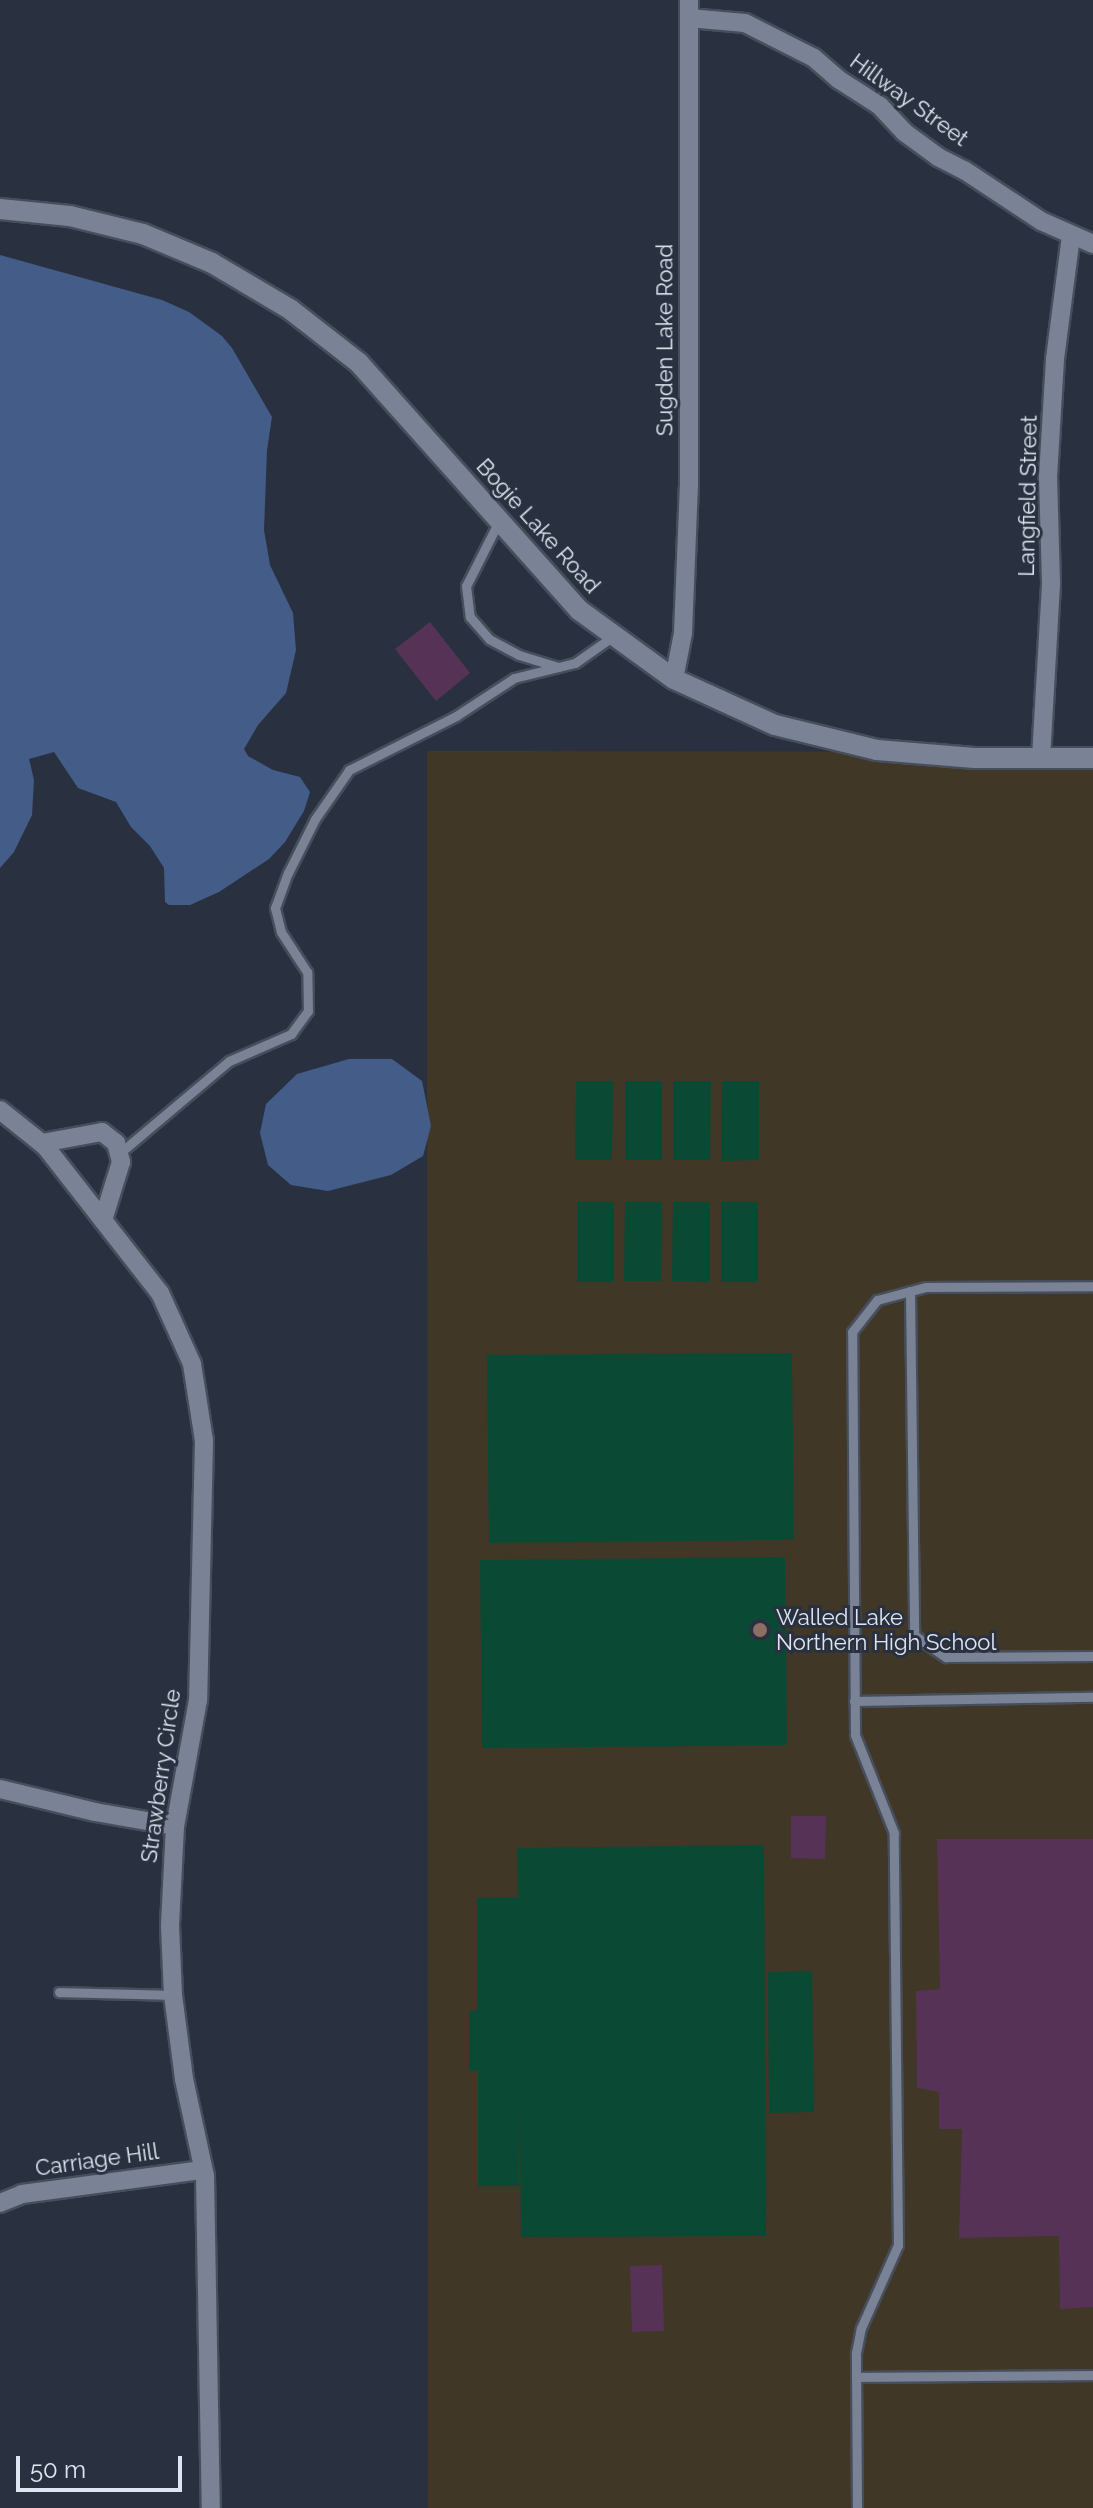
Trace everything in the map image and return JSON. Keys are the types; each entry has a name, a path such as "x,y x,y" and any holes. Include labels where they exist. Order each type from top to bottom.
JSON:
{"main road":[{"name":"Bogie Lake Road","path":"0,209 70,216 143,234 212,263 291,310 359,363 447,458 579,610 612,637 674,679 775,725 877,750 975,758 1093,758"}],"street":[{"name":"Hillway Street","path":"689,9 745,23 814,58 838,79 880,106 904,132 938,157 964,170 1041,221 1093,244"},
{"name":"Sugden Lake Road","path":"674,679 683,633 689,486 689,9"},
{"name":"Langfield Street","path":"1041,758 1051,583 1049,462 1055,359 1071,235"},
{"name":"Strawberry Circle","path":"0,1110 42,1143 160,1293 192,1364 204,1441 198,1700 175,1826 170,1926 173,1995 184,2079 202,2170 211,2508"},
{"path":"42,1143 81,1133 102,1132 110,1135 121,1152 103,1220"},
{"path":"0,1789 95,1812 175,1826"},
{"name":"Carriage Hill","path":"0,2203 22,2194 202,2170"}],"lane":[{"path":"499,521 466,586 470,617 489,639 519,655 558,667"},
{"path":"121,1152 229,1061 291,1034 308,1011 307,972 281,932 275,908 288,873 315,819 349,770 456,716 514,678 575,663 612,637"},
{"path":"857,2508 856,2377 861,2328 898,2245 894,1833 855,1735 852,1332 877,1300 926,1287 1093,1286"},
{"path":"910,1291 914,1635 946,1657 1093,1656"},
{"path":"854,1701 1093,1697"},
{"path":"59,1992 173,1995"},
{"path":"856,2377 1093,2375"}],"shaded area":[{"name":"Walled Lake Northern High School","path":"427,751 1093,752 1093,2508 428,2508"}],"green space":[{"path":"576,1081 613,1081 612,1160 575,1160"},
{"path":"625,1081 662,1081 662,1160 625,1160"},
{"path":"673,1081 711,1081 710,1160 673,1160"},
{"path":"722,1081 759,1081 759,1160 721,1161"},
{"path":"577,1202 614,1202 614,1282 577,1282"},
{"path":"625,1202 662,1202 661,1281 624,1281"},
{"path":"673,1202 710,1202 710,1282 672,1281"},
{"path":"721,1202 758,1202 758,1282 721,1282"},
{"path":"792,1353 794,1540 489,1543 487,1355"},
{"path":"785,1557 787,1745 482,1748 480,1560"},
{"path":"764,1845 766,2236 521,2237 520,2105 519,2186 478,2186 478,2071 469,2070 469,2011 477,2011 477,1898 518,1897 517,1848"},
{"path":"812,1971 814,2112 769,2113 768,1972"}],"water":[{"path":"0,255 162,300 189,312 222,336 232,348 272,417 267,450 264,530 270,565 293,613 296,650 286,693 258,725 244,749 248,756 273,770 300,777 310,792 304,811 285,842 269,859 219,892 190,905 169,905 165,902 164,868 150,846 131,827 116,802 78,788 54,752 29,759 34,780 32,815 14,852 0,868"},
{"path":"349,1059 392,1059 422,1081 431,1126 423,1156 391,1175 328,1191 291,1185 268,1165 260,1133 266,1104 297,1074"}],"building":[{"path":"430,622 470,673 436,701 395,649"},
{"path":"791,1816 826,1816 825,1859 791,1858"},
{"path":"937,1839 1093,1839 1093,2307 1060,2309 1059,2236 959,2238 962,2129 939,2129 939,2092 917,2088 916,1991 940,1989"},
{"path":"662,2265 664,2331 632,2332 630,2266"}],"place":[{"name":"Walled Lake Northern High School","path":"760,1630"}]}
